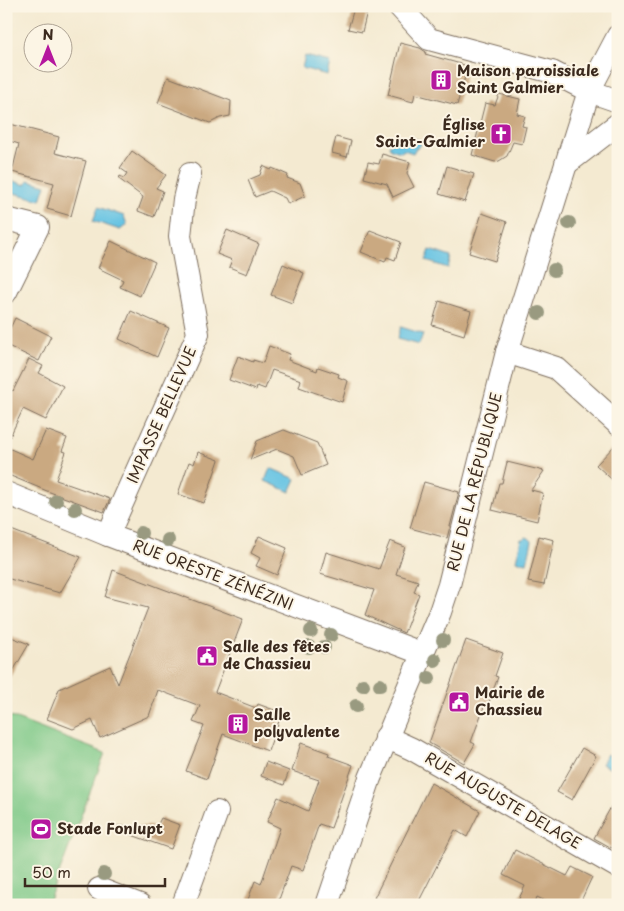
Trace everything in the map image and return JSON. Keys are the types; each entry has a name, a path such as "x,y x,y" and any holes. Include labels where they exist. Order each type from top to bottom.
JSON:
{"street":[{"path":"401,7 429,39 552,72 568,74 584,71 612,61"},
{"name":"RUE DE LA RÉPUBLIQUE","path":"327,905 370,778 440,612 449,585 507,352 589,91 612,61 618,36"},
{"path":"552,72 589,91 618,101"},
{"path":"566,164 618,124"},
{"name":"IMPASSE BELLEVUE","path":"108,535 198,334 180,236 184,199 190,174"},
{"path":"6,219 38,227 6,292"},
{"path":"507,352 556,368 618,424"},
{"name":"RUE ORESTE ZÉNÉZINI","path":"6,493 108,535 421,654"},
{"name":"RUE AUGUSTE DELAGE","path":"386,737 412,749 618,868"},
{"path":"183,905 217,812"},
{"path":"99,889 140,905"}],"green space":[{"name":"Stade Fonlupt","path":"6,715 105,753 47,905 6,905"}],"water":[{"path":"305,56 330,62 327,75 302,68"},
{"path":"396,136 419,140 420,146 413,153 391,149 389,146"},
{"path":"28,180 46,185 41,200 10,192 13,181 26,185"},
{"path":"98,207 124,216 127,225 120,230 93,221"},
{"path":"430,250 451,257 448,268 426,261"},
{"path":"401,327 423,334 419,345 397,339"},
{"path":"270,468 296,479 290,492 265,481"},
{"path":"525,537 532,541 527,563 516,561 521,539"},
{"path":"607,754 618,760 618,773 602,764"}],"building":[{"path":"354,8 367,11 362,32 348,29"},
{"path":"400,43 420,48 426,52 425,54 468,66 457,105 415,94 413,102 388,95"},
{"path":"168,77 231,101 230,116 210,123 158,103"},
{"name":"Église Saint-Galmier","path":"499,94 520,99 517,114 525,116 522,126 526,127 522,144 513,142 507,156 495,162 472,155 485,103 495,105"},
{"path":"10,124 59,137 55,153 86,161 71,216 47,209 54,183 12,172 19,144 6,140"},
{"path":"336,137 351,141 347,157 332,153"},
{"path":"132,151 166,175 156,188 163,191 154,217 138,211 143,197 119,179 120,176 124,178 127,173 120,168"},
{"path":"382,154 410,162 407,173 414,187 393,197 387,184 364,178 368,162 379,164"},
{"path":"263,166 288,175 287,178 300,183 305,196 288,204 285,198 270,191 255,197 248,180 260,175"},
{"path":"447,166 474,174 465,202 439,194"},
{"path":"482,213 507,222 495,261 469,253"},
{"path":"227,230 259,244 247,274 229,267 232,260 217,254"},
{"path":"370,230 401,242 395,260 387,257 385,262 361,252"},
{"path":"111,241 155,262 140,296 120,287 123,280 98,268"},
{"path":"283,264 304,273 292,303 271,295"},
{"path":"439,301 471,311 464,335 432,325"},
{"path":"131,311 169,328 157,357 119,339"},
{"path":"15,318 51,336 39,361 6,345 6,337"},
{"path":"269,346 290,354 288,360 317,371 318,367 339,374 338,377 348,381 342,402 299,387 301,380 272,370 265,389 257,386 256,390 229,380 238,356 253,362 253,360 263,363"},
{"path":"29,359 43,366 39,373 63,386 46,420 23,409 6,445 6,400 13,391"},
{"path":"46,430 67,438 62,451 66,452 56,480 110,499 104,512 6,474 6,447 33,459"},
{"path":"284,430 317,443 326,465 302,475 294,456 277,449 250,460 257,441"},
{"path":"618,442 618,485 596,465"},
{"path":"198,452 219,460 204,503 178,494 189,462 194,464"},
{"path":"507,462 544,471 531,490 543,493 537,521 492,510"},
{"path":"424,482 459,492 447,538 410,528"},
{"path":"6,528 81,557 60,593 6,578"},
{"path":"259,536 287,548 277,575 256,566 260,558 251,553"},
{"path":"539,536 554,540 544,585 528,582"},
{"path":"390,541 405,547 396,574 418,581 414,592 419,594 404,633 365,615 374,590 320,574 326,552 379,569"},
{"path":"113,570 243,619 215,692 256,708 258,704 282,713 268,751 223,734 207,779 186,771 204,726 193,722 200,706 158,690 149,716 100,738 92,720 73,729 47,719 59,689 110,666 118,684 148,608 105,597"},
{"path":"6,635 29,644 6,683"},
{"path":"466,640 503,653 495,676 498,677 488,705 485,704 471,742 475,744 464,763 429,743"},
{"path":"301,743 329,753 328,756 353,765 331,828 319,824 303,870 291,866 277,905 246,905 255,881 261,884 280,828 267,822 278,797 308,811 319,780 292,771"},
{"path":"582,748 596,756 572,800 557,792"},
{"path":"266,762 289,771 284,785 261,776"},
{"path":"431,783 480,811 467,837 455,830 417,905 387,905 374,898"},
{"path":"618,794 618,838 612,848 594,838"},
{"path":"161,818 180,825 171,849 112,828 112,826 157,826"},
{"path":"515,850 567,876 572,867 592,877 579,905 554,905 537,897 534,905 516,905 525,886 503,875"}],"place":[{"name":"Maison paroissiale Saint Galmier","path":"441,80"},
{"name":"Église Saint-Galmier","path":"501,134"},
{"name":"Salle des fêtes de Chassieu","path":"207,656"},
{"name":"Mairie de Chassieu","path":"459,702"},
{"name":"Salle polyvalente","path":"238,724"},
{"name":"Stade Fonlupt","path":"41,829"}]}
